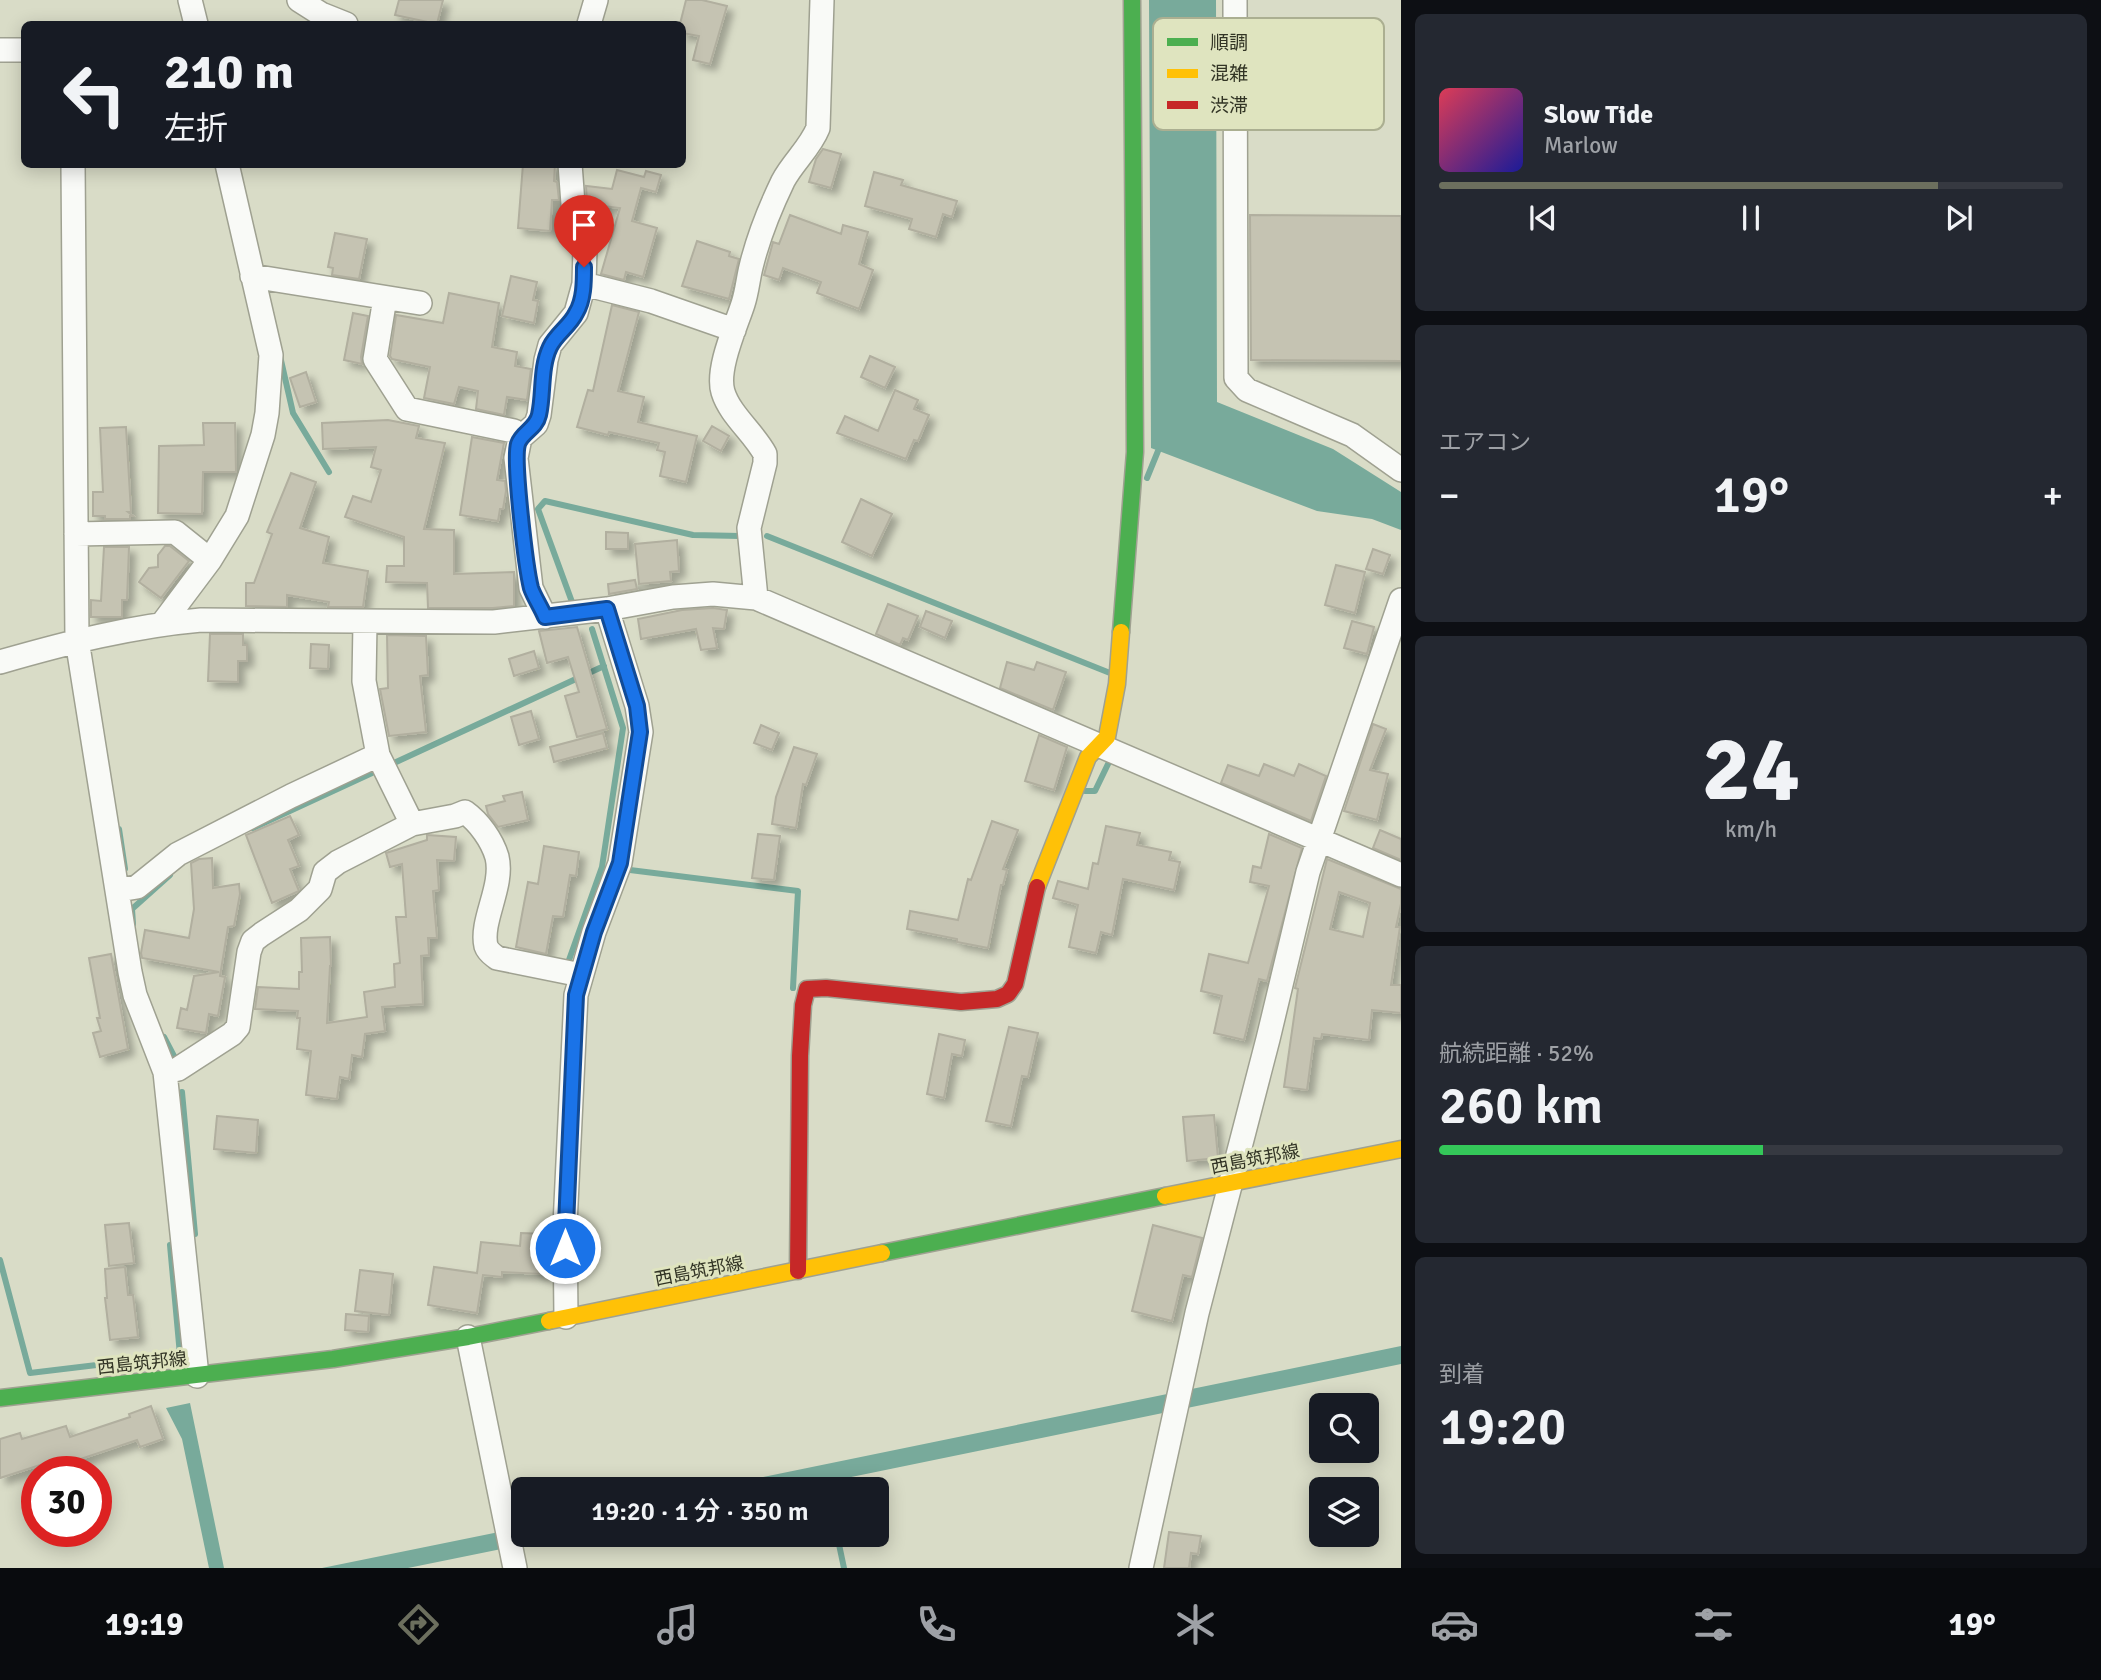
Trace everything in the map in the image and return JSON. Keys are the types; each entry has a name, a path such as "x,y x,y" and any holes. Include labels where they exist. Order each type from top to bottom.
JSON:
{"street":[{"path":"190,0 195,21"},
{"path":"299,0 338,21"},
{"path":"590,21 596,0"},
{"path":"756,598 749,528 765,454 723,393 721,380 751,267 768,216 792,165 813,141 818,128 822,0"},
{"path":"798,1271 800,1056 803,1004 807,989 825,988 961,1002 997,999 1008,994 1015,984 1038,882 1088,757 1107,737 1117,684 1135,452 1132,0"},
{"path":"1235,0 1235,18"},
{"path":"0,50 21,51"},
{"path":"1235,130 1236,378 1247,390 1352,435 1401,470"},
{"path":"73,168 77,640 135,995 165,1072 197,1376"},
{"path":"162,624 210,560 237,516 263,435 267,413 271,355 228,168"},
{"path":"545,617 531,588 516,458 520,438 536,425 550,345 576,313 584,284 584,249 574,218 570,168"},
{"path":"252,276 420,303"},
{"path":"584,284 651,301 734,330"},
{"path":"386,298 375,359 407,409 514,431 520,438"},
{"path":"76,534 175,532 210,560"},
{"path":"0,662 77,640 162,624 201,620 494,622 607,609 673,597 713,594 756,598 1401,874"},
{"path":"1141,1568 1197,1313 1308,872 1401,600"},
{"path":"566,1317 565,1225 576,995 620,863 640,732 637,706 607,609"},
{"path":"365,622 364,681 378,755 412,824"},
{"path":"119,890 137,887 178,854 378,755"},
{"path":"165,1072 178,1069 239,1027 249,952 253,942 299,910 320,888 325,872 338,862 412,824 465,812 474,819 489,839 497,858 498,880 485,936 489,952 497,958 581,975"},
{"name":"西島筑邦線","path":"0,1398 333,1359 468,1337 1401,1149"},
{"path":"468,1337 513,1561"}],"water":[{"path":"1149,0 1216,0 1216,18 1153,18 1153,130 1216,130 1217,402 1333,449 1401,492 1401,530 1372,519 1317,511 1151,448"},
{"path":"1401,1346 1401,1364 851,1477 763,1477"},
{"path":"190,1403 224,1568 209,1568 182,1439 166,1408"},
{"path":"511,1529 511,1547 408,1568 322,1568"}],"building":[{"path":"399,0 443,0 438,21 395,15"},
{"path":"686,0 702,0 727,6 710,64 693,60 699,36 686,34 686,21 681,21"},
{"path":"823,149 841,154 831,188 809,182 816,159"},
{"path":"523,168 555,168 554,181 557,182 559,200 552,200 550,231 518,228"},
{"path":"617,170 644,177 646,171 661,175 656,192 641,188 632,221 657,228 643,277 626,272 624,280 601,274 620,208 587,204 586,186 612,189"},
{"path":"874,172 903,180 901,185 957,201 952,217 943,214 936,237 909,229 912,219 865,206"},
{"path":"790,215 841,234 843,225 868,232 859,264 873,270 859,309 817,293 821,282 783,268 779,280 764,275 773,242 779,244"},
{"path":"1250,215 1401,216 1401,361 1251,360"},
{"path":"335,233 367,239 359,279 332,275 333,268 328,267"},
{"path":"697,241 730,252 729,256 739,259 729,299 682,286"},
{"path":"511,276 537,282 533,300 538,301 534,323 502,316"},
{"path":"449,293 499,303 492,347 517,352 515,366 531,369 527,400 507,397 504,415 476,409 478,391 459,387 454,404 424,398 430,367 392,359 390,356 396,315 443,323"},
{"path":"612,305 639,312 618,391 644,397 638,422 697,436 686,482 660,476 665,452 657,450 659,443 577,427 588,390 593,391"},
{"path":"353,313 368,316 362,364 344,360"},
{"path":"870,356 895,367 885,388 861,377"},
{"path":"306,372 316,402 300,407 290,378"},
{"path":"895,390 918,400 914,409 929,415 918,441 914,440 906,459 837,433 845,416 878,431"},
{"path":"388,420 419,426 416,438 445,443 424,529 454,530 454,574 514,572 514,606 428,608 427,583 386,582 387,566 404,566 404,537 345,517 353,496 371,502 381,470 371,467 376,447 323,449 322,423"},
{"path":"203,423 235,423 236,472 203,472 202,514 158,513 159,446 204,445"},
{"path":"712,426 729,436 721,451 703,441"},
{"path":"126,427 131,512 128,512 133,516 130,516 130,519 105,519 105,516 93,516 93,492 103,492 100,428"},
{"path":"472,437 504,443 497,480 505,481 506,491 498,521 460,515"},
{"path":"291,473 316,482 300,528 329,537 323,563 368,571 363,607 328,607 329,602 287,595 287,607 246,606 246,583 254,583 272,534 267,532"},
{"path":"861,499 892,514 872,556 842,542"},
{"path":"606,532 628,533 628,549 606,549"},
{"path":"677,540 679,571 670,572 671,581 639,584 635,544"},
{"path":"165,546 170,546 189,561 161,598 139,582 149,568 158,567 158,555"},
{"path":"104,547 129,547 127,600 122,600 122,617 91,617 91,600 101,601"},
{"path":"1373,549 1390,555 1383,574 1366,569"},
{"path":"1336,565 1365,572 1355,613 1325,605"},
{"path":"635,580 637,589 609,594 608,584"},
{"path":"888,604 918,616 908,640 903,638 900,645 876,634"},
{"path":"682,610 727,610 724,629 713,628 717,648 701,650 696,629 641,639 638,619"},
{"path":"926,611 952,621 945,638 920,627"},
{"path":"1352,621 1374,627 1367,654 1344,648"},
{"path":"577,627 607,729 577,737 565,696 579,692 568,657 547,663 539,631"},
{"path":"210,634 243,634 243,645 247,645 247,661 238,661 238,682 208,681"},
{"path":"387,635 426,636 428,675 420,676 426,732 389,736 380,689 388,688"},
{"path":"311,644 329,645 328,669 310,668"},
{"path":"534,651 539,668 514,676 509,659"},
{"path":"1007,662 1034,670 1037,662 1066,672 1053,710 1000,688"},
{"path":"531,711 539,739 519,745 511,717"},
{"path":"1373,724 1386,729 1370,770 1388,774 1377,820 1344,811"},
{"path":"761,725 779,733 772,750 754,743"},
{"path":"603,733 607,748 554,762 550,747"},
{"path":"1039,735 1067,747 1054,790 1025,781"},
{"path":"794,747 817,754 806,785 803,784 796,828 772,824 776,797"},
{"path":"1264,764 1294,776 1299,764 1326,776 1311,821 1221,783 1228,765 1259,776"},
{"path":"522,792 528,820 498,827 488,814 486,806 505,801 503,796"},
{"path":"290,816 299,835 288,840 299,866 290,869 299,891 272,903 246,835"},
{"path":"992,821 1018,830 1003,869 1007,870 1001,885 988,948 907,929 910,911 958,920 968,879 971,880"},
{"path":"1106,826 1140,833 1137,845 1171,852 1169,860 1180,862 1174,890 1123,879 1112,935 1101,932 1096,953 1069,947 1078,905 1053,898 1058,881 1088,889 1093,863 1098,864"},
{"path":"1380,830 1401,839 1401,860 1373,848"},
{"path":"758,834 780,836 774,880 752,878"},
{"path":"1269,834 1302,848 1267,981 1259,979 1244,1040 1214,1033 1222,996 1201,991 1209,954 1248,963 1269,886 1250,882 1253,866 1261,868"},
{"path":"427,835 456,837 454,861 437,860 439,890 433,891 437,938 428,938 429,955 421,956 423,1004 382,1007 385,1031 365,1034 362,1057 352,1055 349,1079 340,1077 337,1099 306,1095 311,1051 297,1049 300,1018 297,1018 298,1011 255,1009 258,987 299,989 299,972 302,972 301,938 330,937 327,1023 367,1017 364,992 395,987 394,964 400,963 396,917 406,917 402,864 390,867 386,853 427,840"},
{"path":"544,846 579,852 576,876 570,875 563,917 553,916 546,954 516,947 528,882 538,884"},
{"path":"212,858 213,888 239,884 240,894 234,926 228,927 220,976 225,977 218,1016 209,1014 206,1033 177,1028 181,1008 187,1010 194,976 219,972 142,958 141,953 145,930 189,938 194,909 191,863"},
{"path":"1327,859 1401,889 1396,927 1400,927 1391,985 1401,985 1401,1013 1372,1010 1369,1040 1322,1034 1321,1039 1314,1038 1307,1090 1284,1087 1298,989 1295,988","holes":["1339,892 1370,903 1363,937 1330,929"]},
{"path":"111,954 128,1049 100,1057 93,1033 101,1031 97,1018 100,1018 89,958"},
{"path":"1009,1027 1038,1033 1028,1077 1022,1076 1011,1126 986,1121"},
{"path":"939,1034 965,1040 962,1056 952,1054 944,1098 927,1094"},
{"path":"1214,1115 1218,1158 1187,1161 1183,1117"},
{"path":"217,1116 258,1120 256,1153 214,1149"},
{"path":"129,1223 134,1263 109,1266 105,1225"},
{"path":"1153,1225 1202,1238 1192,1277 1183,1275 1172,1321 1132,1311"},
{"path":"521,1233 546,1234 543,1274 502,1272 502,1277 483,1275 477,1313 428,1305 434,1267 477,1273 481,1242 520,1246"},
{"path":"125,1267 128,1295 133,1295 138,1337 110,1340 105,1269"},
{"path":"360,1270 393,1274 389,1315 355,1311"},
{"path":"346,1314 369,1316 368,1332 345,1330"},
{"path":"151,1406 163,1439 140,1447 137,1440 90,1456 21,1456 21,1471 0,1478 0,1439 20,1433 22,1439 66,1426 70,1437 130,1417 129,1414"},
{"path":"1169,1532 1201,1536 1198,1554 1191,1553 1189,1568 1164,1568"}],"waterway":[{"path":"280,356 293,413 329,472"},
{"path":"1147,478 1158,451"},
{"path":"572,602 538,509 545,501 693,535 740,536"},
{"path":"767,536 1110,673"},
{"path":"569,960 602,867 623,728 592,629"},
{"path":"394,763 604,666"},
{"path":"1085,791 1095,791 1109,762"},
{"path":"253,828 372,773"},
{"path":"119,829 125,869"},
{"path":"630,870 798,891 793,988"},
{"path":"133,924 132,909 170,875"},
{"path":"164,1037 176,1060"},
{"path":"182,1092 195,1234"},
{"path":"0,1260 30,1373 180,1355 170,1245"},
{"path":"840,1547 844,1568"}],"traffic: fast":[{"path":"1121,632 1135,452 1132,0"},
{"path":"882,1253 1165,1196"},
{"path":"0,1398 333,1359 549,1321"}],"traffic: slow":[{"path":"1037,887 1088,757 1107,737 1117,684 1121,632"},
{"path":"1165,1196 1401,1149"},
{"path":"549,1321 882,1253"}],"traffic: jam":[{"path":"798,1271 800,1056 803,1005 807,989 826,988 961,1002 997,999 1008,994 1015,984 1037,887"}],"route":[{"path":"565,1248 576,995 594,932 620,863 640,732 637,706 615,642 607,609 545,617 531,588 523,524 517,446 520,438 536,425 550,345 576,313 584,284 584,267"}]}
